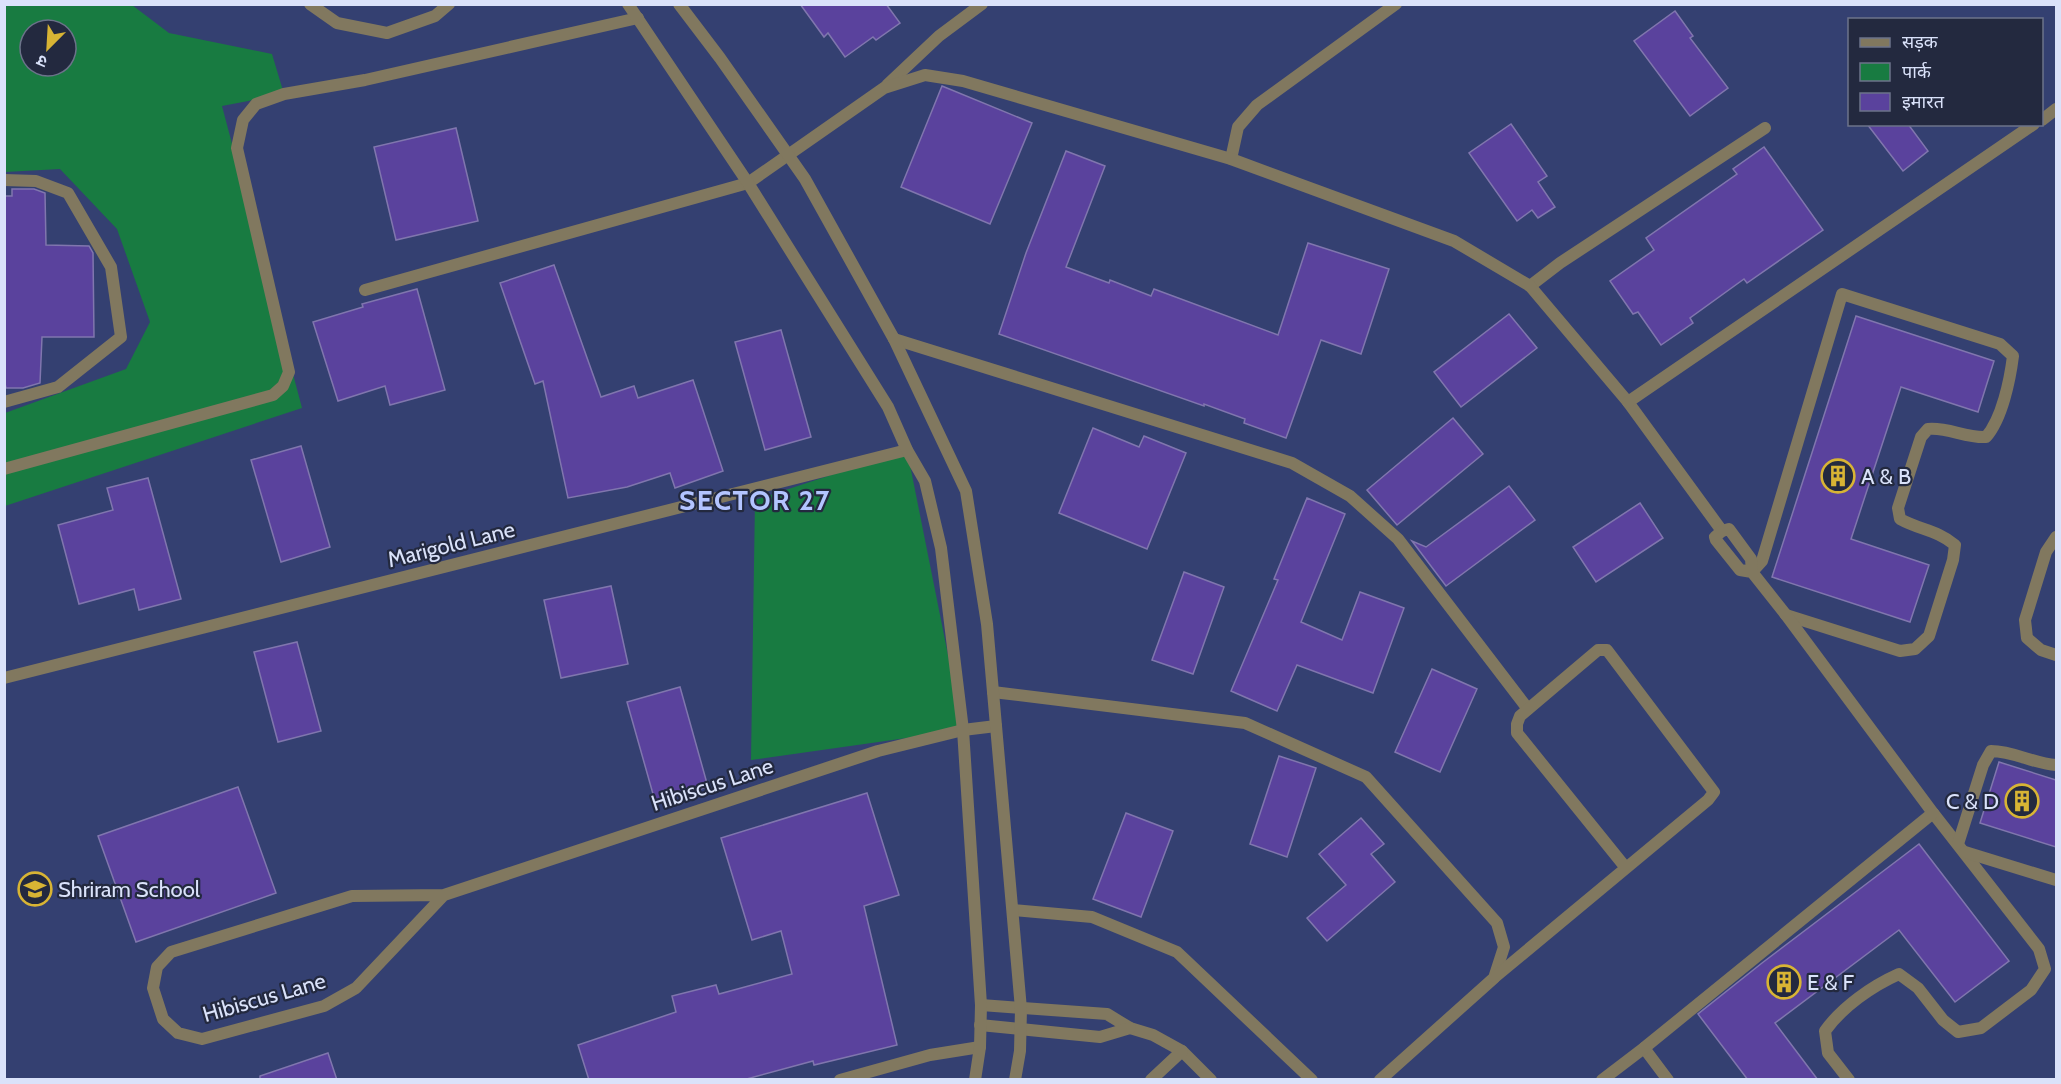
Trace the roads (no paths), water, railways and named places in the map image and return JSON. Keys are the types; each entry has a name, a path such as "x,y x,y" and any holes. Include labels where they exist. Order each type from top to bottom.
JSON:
{"street":[{"path":"310,4 337,23 387,33 435,16 449,4"},
{"path":"628,4 748,183 888,407 925,481 941,548 963,730 981,1005 980,1047 975,1080"},
{"path":"679,4 805,179 894,339 966,491 987,624 1013,910 1021,1009 1020,1051 1015,1080"},
{"path":"366,290 748,183 884,88 939,36 982,4"},
{"path":"1231,159 1238,127 1257,105 1396,4"},
{"path":"4,469 273,395 284,386 289,372 237,148 243,120 256,104 284,94 365,80 638,18"},
{"path":"884,88 925,75 963,81 1231,159 1454,241 1530,286 1628,402 1722,531 1715,537 1716,540 1740,570 1752,572 1786,615 1933,813 2039,949 2045,969 2031,990 1982,1028 1958,1032 1943,1020 1918,988 1899,974 1881,982 1834,1018 1825,1031 1828,1053 1849,1080"},
{"path":"2043,119 2056,110"},
{"path":"1628,402 2031,126"},
{"path":"1530,286 1560,263 1765,128"},
{"path":"4,180 36,182 68,193 111,267 121,337 58,387 4,402"},
{"path":"1752,572 1762,561 1842,294 2000,345 2013,356 2011,376 1993,429 1986,437 1973,438 1941,428 1928,429 1921,437 1898,508 1900,519 1943,535 1955,544 1953,560 1929,636 1915,649 1900,651 1786,615"},
{"path":"894,339 1292,463 1350,496 1398,539 1528,709"},
{"name":"Marigold Lane","path":"4,678 908,450"},
{"path":"2056,537 2046,552 2025,620 2027,638 2041,650 2056,655"},
{"path":"1380,1080 1494,978 1708,800 1713,792 1607,650 1598,650 1520,716 1517,733 1626,868"},
{"path":"993,692 1245,723 1366,777 1497,923 1504,947 1494,978"},
{"name":"Hibiscus Lane","path":"444,895 356,988 324,1006 202,1039 178,1033 163,1019 153,988 157,967 171,952 352,896 444,895 878,751 963,730 996,726"},
{"path":"1961,848 1983,765 1991,751 2004,751 2056,765"},
{"path":"1602,1080 1933,813"},
{"path":"1961,848 2056,880"},
{"path":"1013,910 1092,917 1177,952 1312,1080"},
{"path":"981,1005 1107,1014 1130,1028 1153,1035 1182,1051 1211,1080"},
{"path":"980,1025 1100,1037 1130,1028"},
{"path":"840,1080 930,1055 980,1047"},
{"path":"1644,1048 1668,1080"},
{"path":"1151,1080 1182,1051"}],"place":[{"name":"A & B","path":"1838,476"},
{"name":"C & D","path":"2022,801"},
{"name":"Shriram School","path":"35,889"},
{"name":"E & F","path":"1784,982"}],"district":[{"name":"SECTOR 27","path":"755,500"}]}
